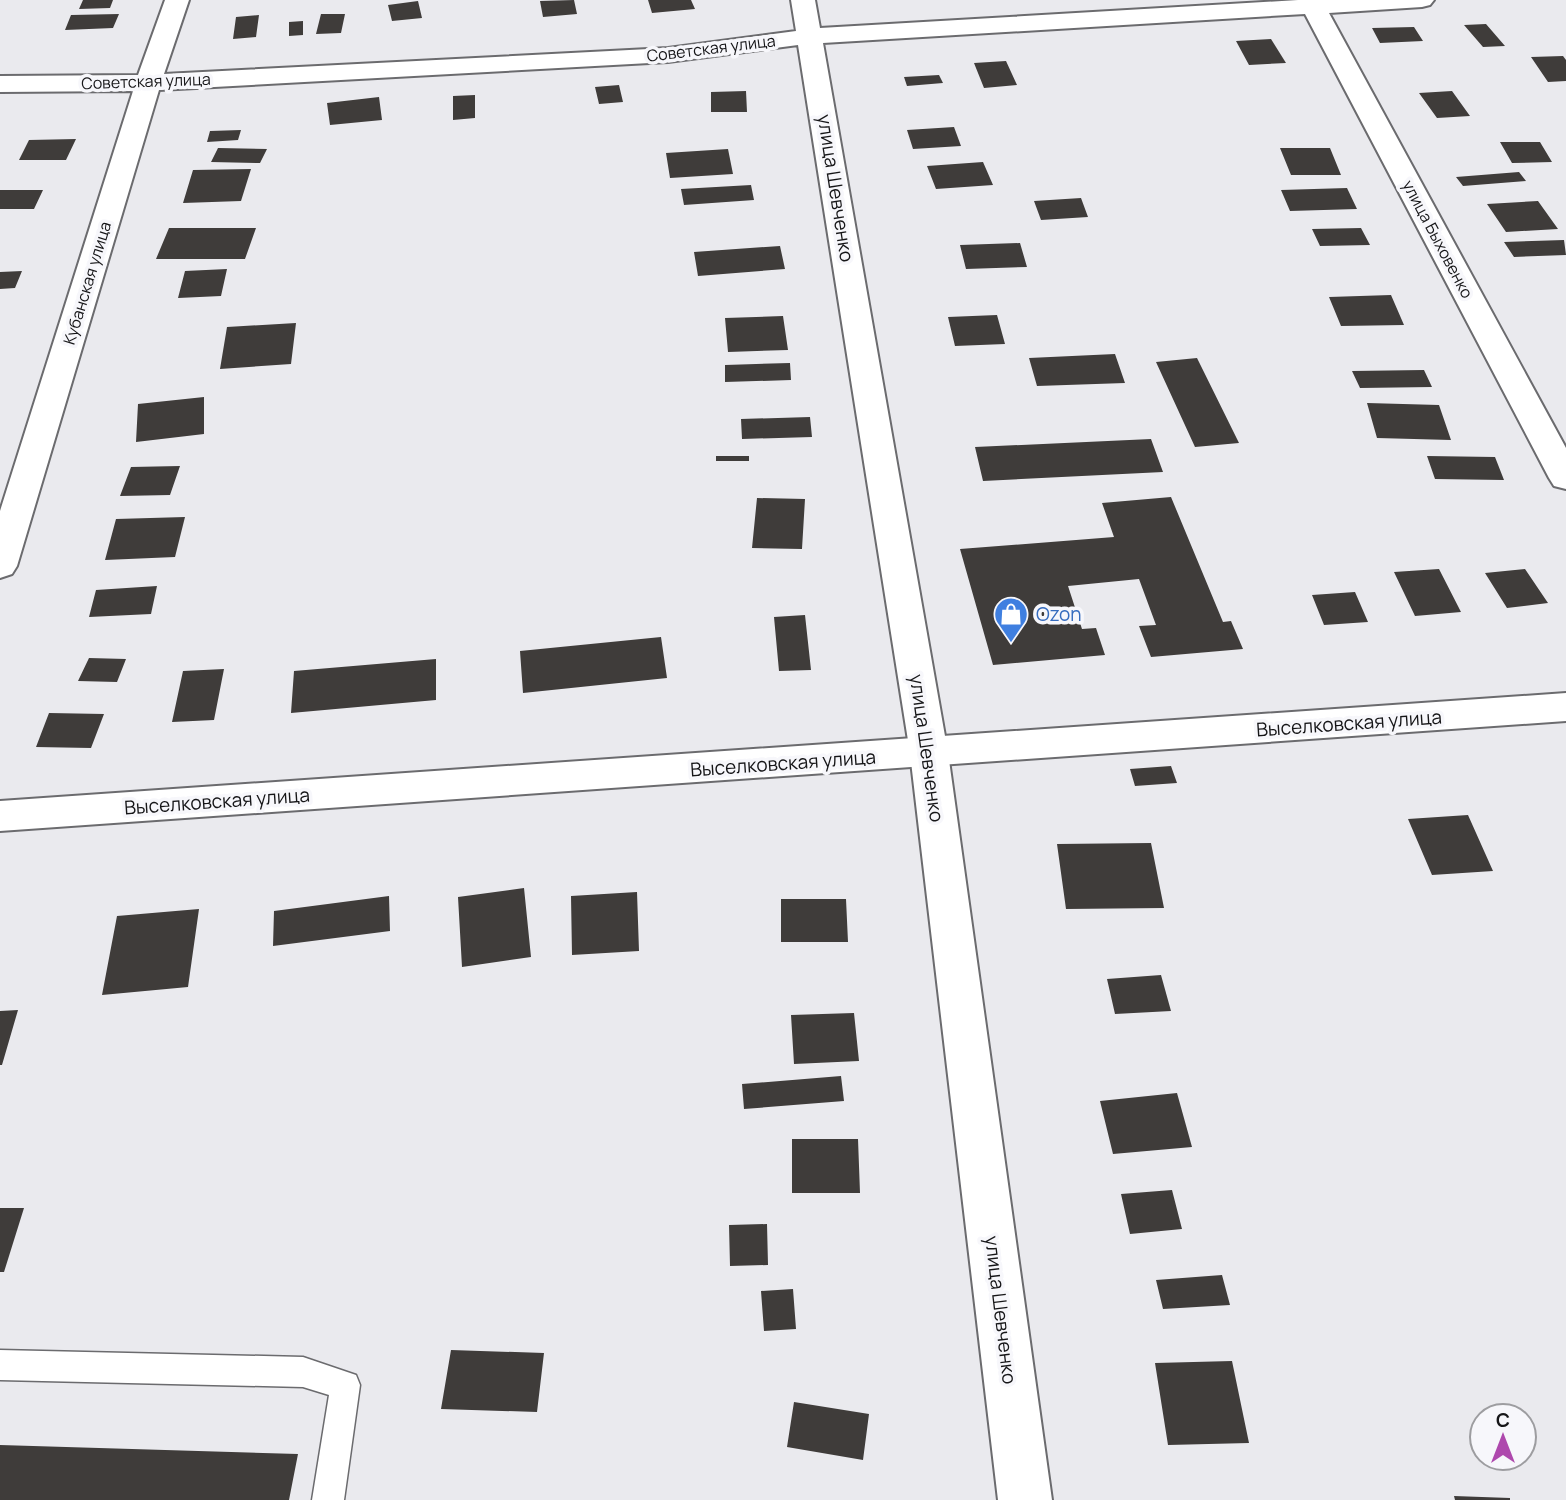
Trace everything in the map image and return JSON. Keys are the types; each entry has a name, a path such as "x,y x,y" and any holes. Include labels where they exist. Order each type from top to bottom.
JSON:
{"street":[{"name":"Кубанская улица","path":"0,566 148,83 177,0"},
{"name":"Советская улица","path":"0,84 148,83 668,55 807,18 1422,0"},
{"name":"улица Быховенко","path":"1311,2 1566,478"},
{"name":"улица Шевченко","path":"807,18 929,753 1025,1500"},
{"name":"Выселковская улица","path":"0,816 1566,707"}],"lane":[{"path":"0,1365 303,1372 345,1385 328,1500"}],"building":[{"path":"83,0 113,0 110,8 79,9"},
{"path":"574,0 577,14 543,17 540,1"},
{"path":"648,0 691,0 695,9 652,13"},
{"path":"418,1 422,18 392,21 388,5"},
{"path":"119,14 113,28 65,30 71,15"},
{"path":"321,14 345,14 341,33 316,34"},
{"path":"259,15 256,37 233,39 236,17"},
{"path":"303,21 303,35 289,36 289,22"},
{"path":"1486,24 1505,46 1483,47 1464,25"},
{"path":"1414,27 1423,41 1380,43 1372,28"},
{"path":"1271,39 1286,63 1249,65 1236,41"},
{"path":"1563,56 1566,60 1566,81 1548,82 1531,57"},
{"path":"1006,61 1017,85 984,88 974,63"},
{"path":"939,75 943,83 907,86 904,77"},
{"path":"619,85 623,102 599,104 595,87"},
{"path":"746,91 747,112 711,112 711,92"},
{"path":"1452,91 1470,116 1437,118 1419,93"},
{"path":"475,95 475,118 453,120 453,96"},
{"path":"379,97 382,120 330,125 327,103"},
{"path":"954,127 961,146 913,149 907,130"},
{"path":"241,130 238,140 207,142 210,131"},
{"path":"76,139 66,160 19,160 29,140"},
{"path":"1500,142 1540,142 1552,162 1512,163"},
{"path":"218,148 267,149 260,163 211,162"},
{"path":"1280,148 1330,148 1341,175 1291,175"},
{"path":"728,149 733,174 670,178 666,153"},
{"path":"983,162 993,185 936,189 927,166"},
{"path":"251,169 241,201 183,203 193,170"},
{"path":"1519,172 1526,181 1463,186 1456,177"},
{"path":"751,185 754,200 684,205 681,189"},
{"path":"1347,188 1357,209 1290,211 1281,190"},
{"path":"0,190 43,190 34,209 0,209"},
{"path":"1081,198 1088,217 1041,220 1034,201"},
{"path":"1538,201 1558,229 1506,232 1487,204"},
{"path":"169,228 256,228 245,259 156,259"},
{"path":"1361,228 1370,245 1320,246 1312,229"},
{"path":"1564,240 1566,255 1514,257 1504,242"},
{"path":"1020,243 1027,267 966,269 960,245"},
{"path":"780,246 785,269 698,276 694,252"},
{"path":"227,269 221,296 178,298 185,271"},
{"path":"22,271 15,288 0,289 0,272"},
{"path":"1391,295 1404,325 1341,326 1329,297"},
{"path":"997,315 1005,344 955,346 948,317"},
{"path":"783,316 788,350 728,352 725,318"},
{"path":"296,323 291,364 220,369 227,327"},
{"path":"1115,354 1125,383 1037,386 1029,358"},
{"path":"1197,358 1239,443 1195,447 1156,362"},
{"path":"790,363 791,380 725,382 725,365"},
{"path":"1424,370 1432,387 1360,388 1352,371"},
{"path":"204,397 204,434 136,442 138,404"},
{"path":"1367,403 1439,405 1451,440 1377,438"},
{"path":"810,417 812,437 742,439 741,419"},
{"path":"1151,439 1163,472 983,481 975,447"},
{"path":"716,456 749,456 749,461 716,461"},
{"path":"1427,456 1495,457 1504,480 1435,479"},
{"path":"180,466 170,495 120,496 131,467"},
{"path":"1171,497 1223,622 1231,621 1243,649 1151,657 1139,626 1156,625 1139,579 1068,586 1082,629 1096,628 1105,655 993,665 960,549 1114,537 1102,503"},
{"path":"757,498 805,499 802,549 752,548"},
{"path":"185,517 175,557 105,560 116,519"},
{"path":"1439,569 1461,612 1415,616 1394,572"},
{"path":"1525,569 1548,603 1507,608 1485,573"},
{"path":"157,586 151,614 89,617 96,590"},
{"path":"1355,592 1368,622 1324,625 1312,595"},
{"path":"805,615 811,670 779,671 774,617"},
{"path":"661,637 667,678 523,693 520,651"},
{"path":"89,658 126,659 117,682 78,681"},
{"path":"436,659 436,700 291,713 294,671"},
{"path":"224,669 214,720 172,722 183,671"},
{"path":"49,713 104,714 91,748 36,747"},
{"path":"1171,766 1177,783 1135,786 1130,769"},
{"path":"1468,815 1493,871 1432,875 1408,819"},
{"path":"1151,843 1164,908 1066,909 1057,844"},
{"path":"524,888 531,957 462,967 458,897"},
{"path":"637,892 639,951 572,955 571,896"},
{"path":"389,896 390,931 273,946 274,911"},
{"path":"781,899 846,899 848,942 781,942"},
{"path":"199,909 188,987 102,995 117,916"},
{"path":"1161,975 1171,1011 1115,1014 1107,979"},
{"path":"18,1010 2,1065 0,1065 0,1011"},
{"path":"854,1013 859,1061 794,1064 791,1015"},
{"path":"841,1076 844,1101 744,1109 742,1084"},
{"path":"1177,1093 1192,1147 1113,1154 1100,1101"},
{"path":"792,1139 858,1139 860,1193 792,1193"},
{"path":"1172,1190 1182,1229 1130,1234 1121,1194"},
{"path":"0,1208 24,1208 4,1272 0,1272"},
{"path":"767,1224 768,1265 730,1266 729,1225"},
{"path":"1222,1275 1230,1305 1163,1309 1156,1280"},
{"path":"793,1289 796,1329 764,1331 761,1291"},
{"path":"451,1350 544,1353 537,1412 441,1409"},
{"path":"1232,1361 1249,1443 1168,1445 1155,1363"},
{"path":"794,1402 869,1414 863,1460 787,1447"},
{"path":"0,1445 298,1454 289,1500 0,1500"},
{"path":"1454,1496 1510,1498 1510,1500 1455,1500"}],"place":[{"name":"Ozon","path":"1011,644"}]}
